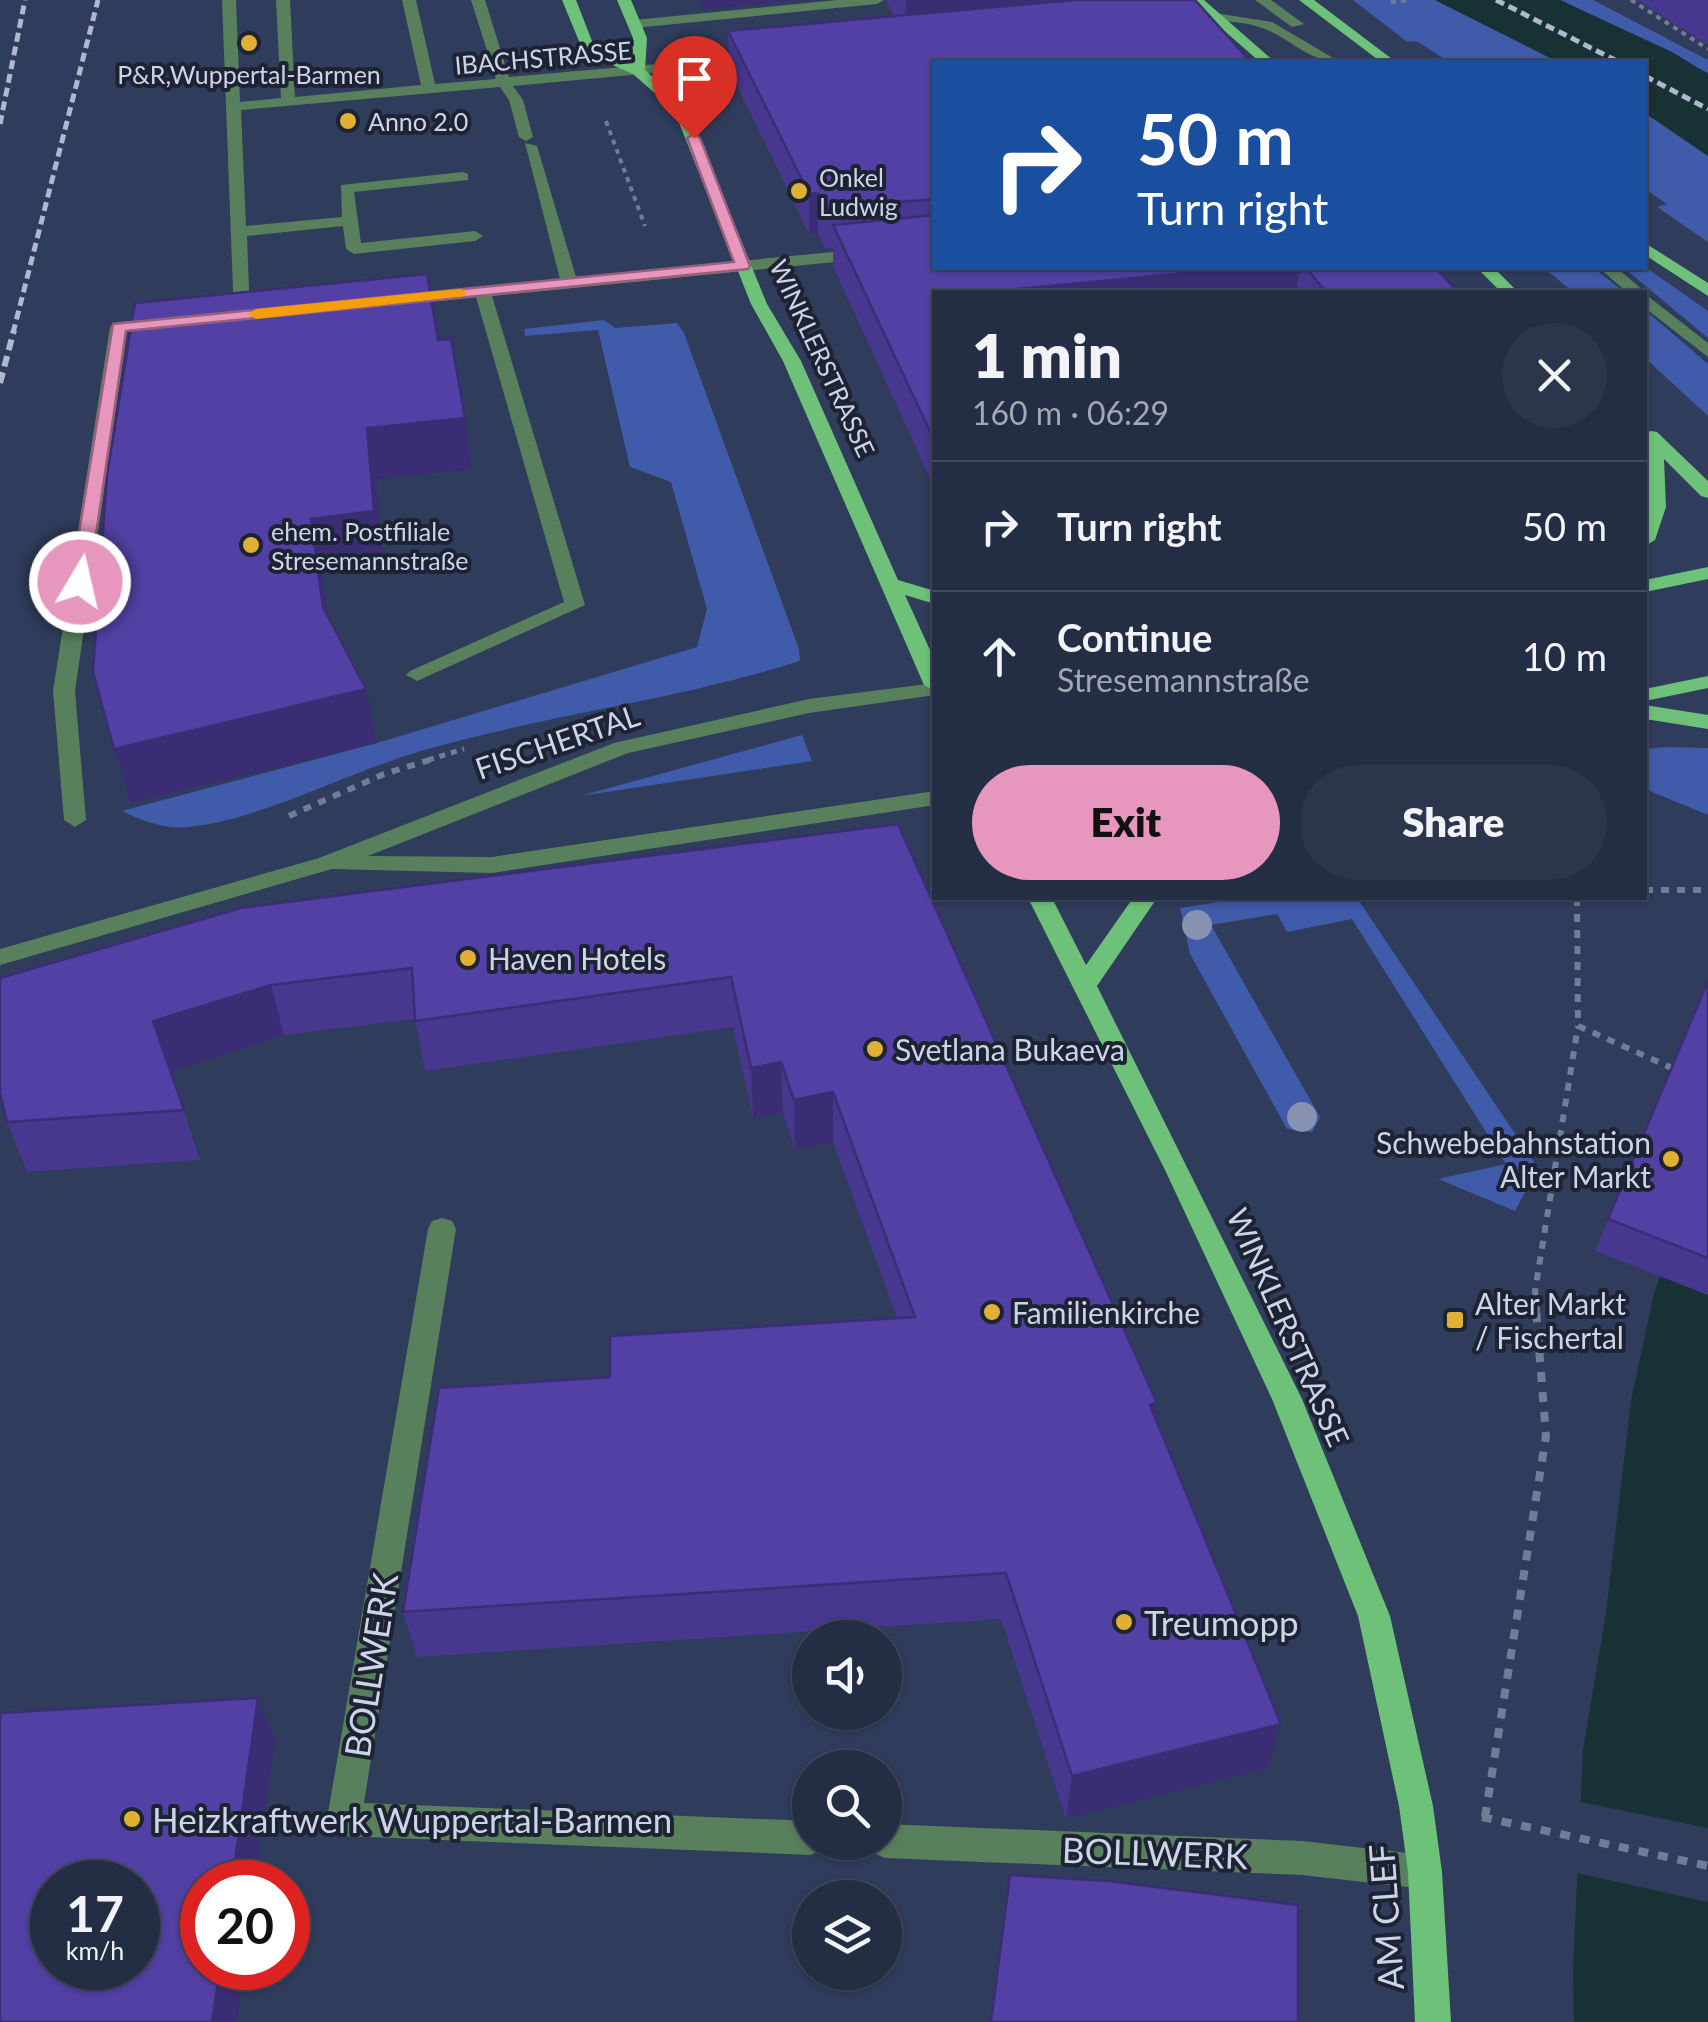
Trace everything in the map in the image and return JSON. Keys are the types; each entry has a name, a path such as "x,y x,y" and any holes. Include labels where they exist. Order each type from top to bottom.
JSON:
{"main road":[{"name":"WINKLERSTRASSE","path":"569,0 586,44 596,53 638,71 680,108 708,168 759,304 792,361 932,680"},
{"path":"624,0 640,38 638,71"},
{"path":"1196,0 1266,60"},
{"path":"1306,0 1387,60"},
{"path":"1647,249 1708,291"},
{"path":"1487,270 1508,290"},
{"path":"1650,435 1708,492"},
{"path":"1647,534 1656,507 1650,435"},
{"path":"1647,586 1708,573"},
{"path":"888,582 932,597"},
{"path":"1647,695 1708,682"},
{"path":"1647,712 1708,722"},
{"name":"WINKLERSTRASSE","path":"1041,900 1203,1222 1309,1453 1374,1616 1416,1806"},
{"path":"1086,984 1144,900"},
{"name":"AM CLEF","path":"1416,1806 1425,1872 1433,2022"}],"street":[{"path":"228,0 242,316"},
{"path":"282,0 288,102"},
{"path":"409,0 428,90"},
{"path":"478,0 504,83 516,100 568,282"},
{"path":"1262,0 1346,60"},
{"path":"634,24 878,5"},
{"path":"1178,20 1216,16 1268,22 1330,60"},
{"name":"IBACHSTRASSE","path":"231,107 770,58"},
{"path":"463,178 346,188 354,249 476,236"},
{"path":"238,232 349,221"},
{"path":"372,302 932,248"},
{"path":"1610,270 1634,290"},
{"path":"418,675 575,605 482,291"},
{"path":"1647,301 1708,352"},
{"path":"75,820 64,691 118,328 189,321"},
{"name":"FISCHERTAL","path":"0,957 327,863 622,748 809,706 932,687"},
{"name":"FISCHERTAL","path":"327,863 492,864 932,798"},
{"name":"BOLLWERK","path":"442,1229 344,1819 792,1837"},
{"name":"BOLLWERK","path":"902,1842 1302,1858 1425,1872"}],"path":[{"path":"1394,2 1411,0"},
{"path":"1631,0 1708,49"},
{"path":"550,79 554,96 578,100 604,117 662,272"},
{"path":"1647,890 1708,890"},
{"path":"1484,1817 1546,1436 1536,1291 1578,1026 1577,900"},
{"path":"1578,1026 1672,1068"},
{"path":"1528,1828 1708,1866"}],"shaded area":[{"path":"1353,0 1435,0 1554,60 1446,60 1418,42 1406,41"},
{"path":"1435,0 1560,0 1672,52 1708,74 1708,156 1647,114 1647,60 1554,60"},
{"path":"1561,0 1593,0 1708,60 1708,73"},
{"path":"1647,114 1708,156 1708,242 1657,207 1667,204 1647,190"},
{"path":"1647,268 1708,311 1708,338 1626,270"},
{"path":"1546,270 1596,270 1622,290 1571,290"},
{"path":"1647,312 1708,364 1708,416 1647,360"},
{"path":"604,320 615,328 677,323 684,333 799,649 800,661 708,686 428,749 217,822 171,827 122,811 377,743 697,647 707,609 671,482 630,467 598,330 525,336 524,329"},
{"path":"802,735 812,761 580,796"},
{"path":"1708,748 1708,815 1647,790 1647,749"},
{"path":"1232,900 1358,900 1538,1168 1515,1211 1438,1179 1506,1164 1352,919 1287,932 1277,914 1211,925 1320,1117 1312,1132 1287,1129 1190,954 1180,908"},
{"path":"1708,1144 1708,2022 1574,2022 1583,1750 1606,1613 1631,1401 1654,1293"}],"pier":[{"path":"1576,1801 1708,1828 1708,1902 1572,1872"}],"building":[{"path":"1075,0 1195,0 1249,60 932,60 932,199 825,208 818,193 809,194 728,31"},
{"path":"932,215 932,270 1215,270 1010,290 932,290 932,436 833,225"},
{"path":"1308,270 1438,270 1456,290 1324,290"},
{"name":"ehem. Postfiliale Stresemannstraße","path":"427,274 438,340 451,339 465,418 367,428 374,511 311,519 323,607 366,689 114,749 93,672 107,475 135,303"},
{"path":"898,824 1157,1403 1150,1405 1281,1724 1072,1776 1006,1573 403,1612 439,1388 610,1377 610,1336 915,1317 833,1092 794,1100 781,1062 751,1068 731,977 415,1021 412,968 271,985 153,1021 184,1110 7,1122 0,1093 0,978 241,908"},
{"name":"Schwebebahnstation Alter Markt","path":"1708,981 1708,1258 1608,1219"},
{"name":"Heizkraftwerk Wuppertal-Barmen","path":"258,1698 235,1860 180,1860 180,1990 217,1990 212,2022 0,2022 0,1713"},
{"path":"1010,1875 1108,1881 1298,1905 1298,2022 991,2022"}],"railway":[{"path":"0,124 25,0"},
{"path":"13,333 98,0"},
{"path":"1496,0 1615,60"},
{"path":"1647,77 1708,109"},
{"path":"0,383 14,330"}],"slow traffic":[{"path":"256,314 459,293"}],"place":[{"name":"P&R,Wuppertal-Barmen","path":"249,43"},
{"name":"Anno 2.0","path":"348,121"},
{"name":"Onkel Ludwig","path":"799,191"},
{"name":"ehem. Postfiliale Stresemannstraße","path":"251,545"},
{"name":"Haven Hotels","path":"468,958"},
{"name":"Svetlana Bukaeva","path":"875,1049"},
{"name":"Schwebebahnstation Alter Markt","path":"1671,1159"},
{"name":"Familienkirche","path":"992,1312"},
{"name":"Alter Markt / Fischertal","path":"1455,1320"},
{"name":"Treumopp","path":"1124,1622"},
{"name":"Heizkraftwerk Wuppertal-Barmen","path":"132,1819"}],"route":[{"path":"80,582 118,328 743,266 694,138"}]}
